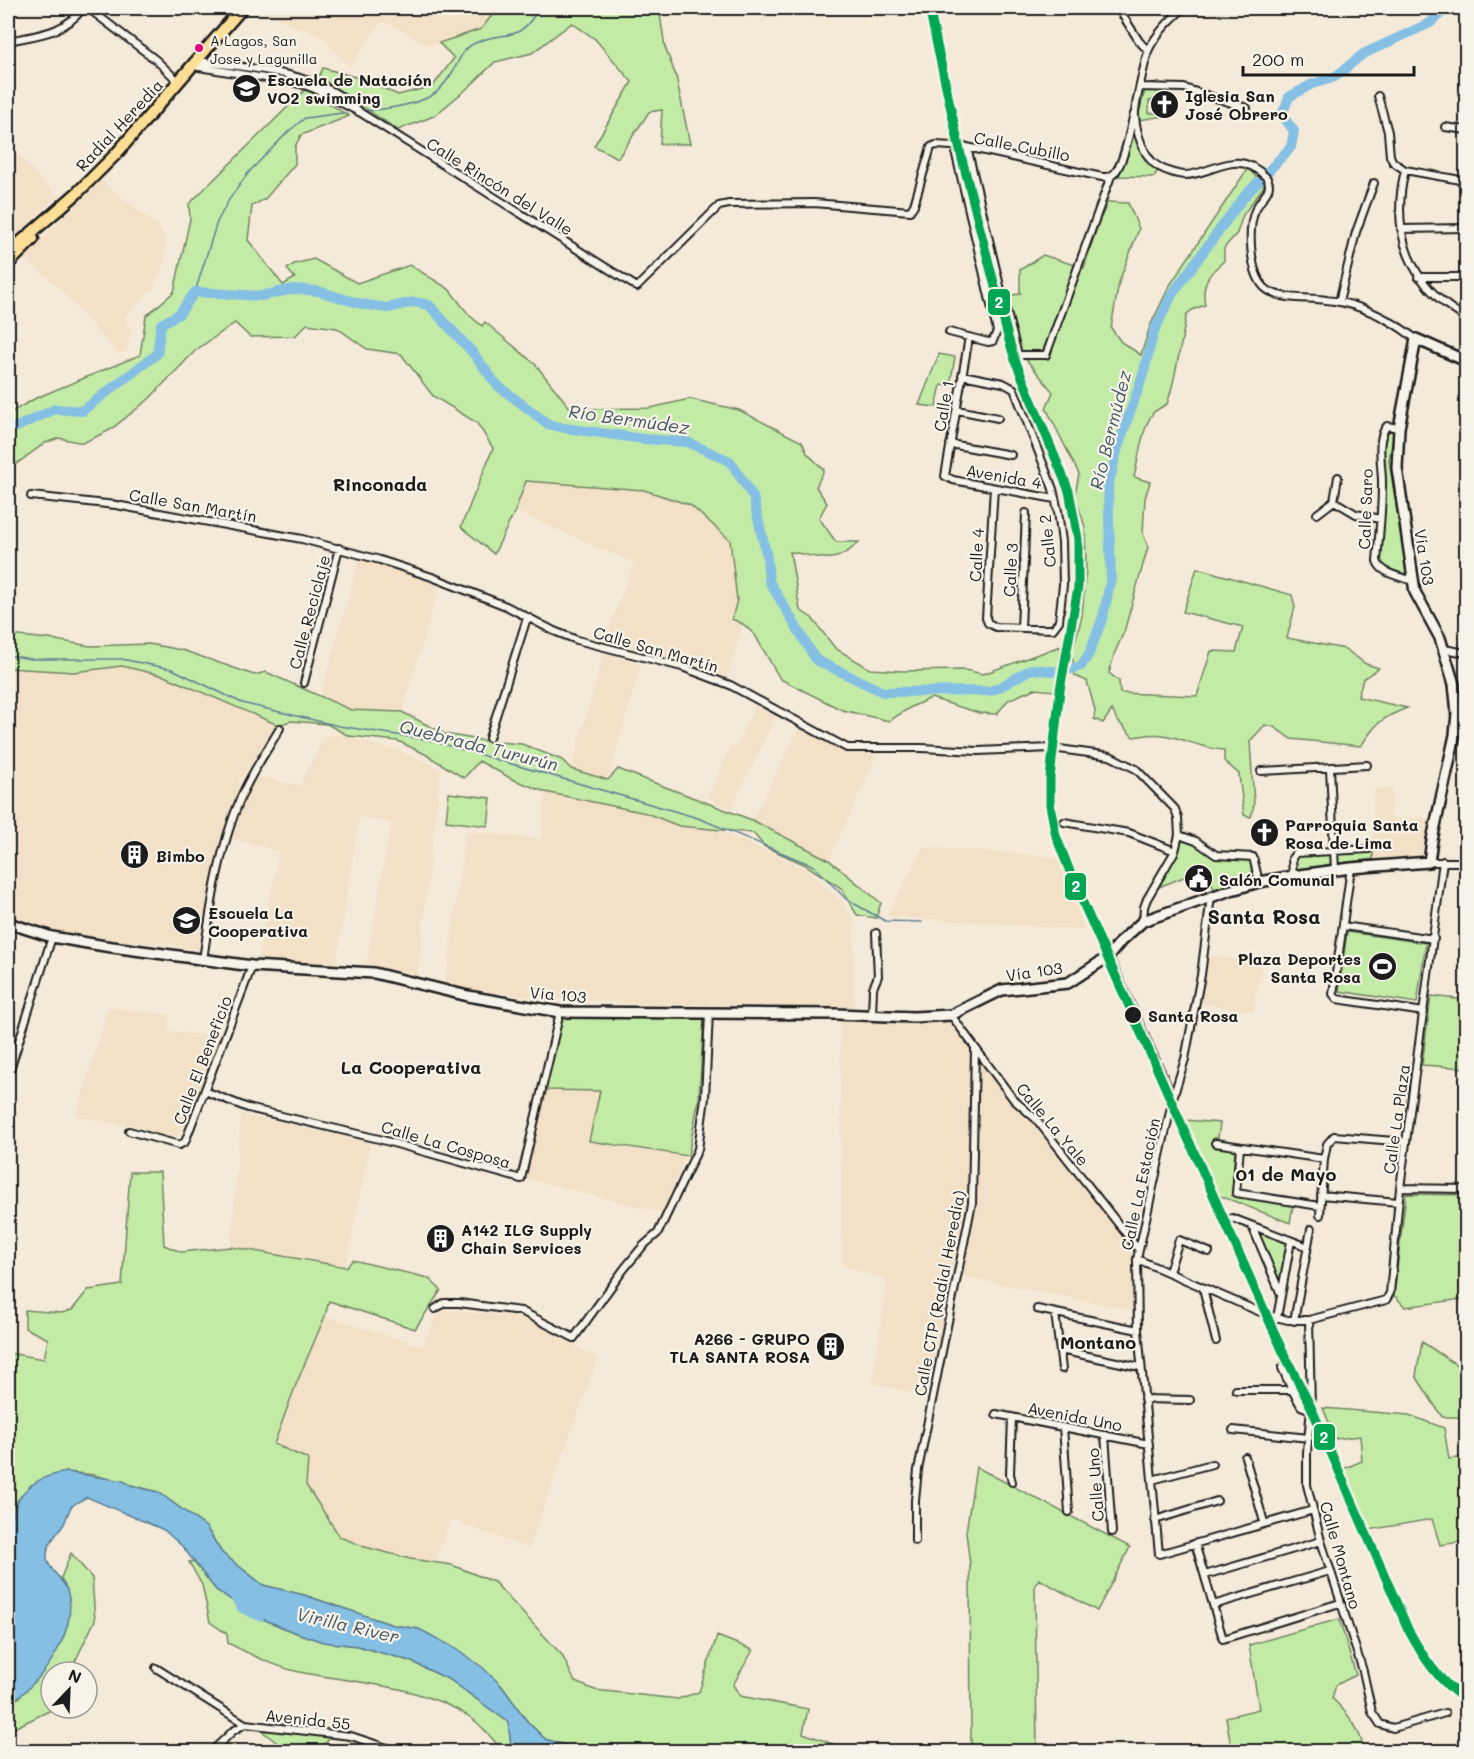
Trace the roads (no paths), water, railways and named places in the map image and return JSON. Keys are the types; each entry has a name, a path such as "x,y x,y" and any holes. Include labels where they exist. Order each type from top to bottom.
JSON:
{"main road":[{"name":"Radial Heredia","path":"8,252 76,194 116,154 242,8"},
{"path":"8,264 76,194"},
{"path":"1416,339 1467,361"},
{"name":"Vía 103","path":"8,928 105,946 203,960 252,966 374,973 468,996 560,1012 914,1017 951,1015 1002,990 1068,983 1084,975 1109,956 1121,941 1143,921 1211,896 1259,882 1293,876 1351,868 1429,862 1456,722 1456,696 1437,631 1419,602 1397,468 1399,428 1416,339"},
{"name":"Vía 103","path":"8,923 52,937"}],"street":[{"path":"8,41 47,34 73,19 83,8"},
{"path":"88,8 156,60 179,82"},
{"path":"1118,8 1148,51"},
{"path":"967,147 1018,355 1046,355 1111,176 1124,152 1148,51 1164,28 1184,8"},
{"name":"Calle Rincón del Valle","path":"195,63 301,84 315,89 361,113 637,287 719,206 814,203 910,211 914,205 931,147 936,145 967,147"},
{"path":"1141,87 1184,88 1247,108"},
{"path":"1378,96 1393,162 1405,170 1467,181"},
{"path":"1134,113 1144,150 1159,167 1182,175 1223,164 1236,163 1252,166 1268,179 1270,184 1268,190 1254,212 1251,227 1252,254 1259,280 1264,287 1278,294 1339,302 1380,315 1416,339"},
{"path":"1445,128 1467,130"},
{"name":"Calle Cubillo","path":"949,332 988,342 993,341 997,332 955,157 958,152 967,147 1102,177 1111,176"},
{"path":"1405,170 1400,196 1401,229 1408,254 1418,277 1447,305 1467,318"},
{"path":"1339,302 1356,232 1374,183"},
{"path":"1401,229 1467,228"},
{"path":"1418,277 1467,277"},
{"name":"Calle 1","path":"948,478 944,471 969,337"},
{"name":"Calle 2","path":"962,375 1003,383 1014,389 1056,499 1064,560 1057,626 1048,630 1021,627"},
{"path":"957,410 998,418"},
{"name":"Calle Saro","path":"1399,428 1387,426 1383,431 1380,464 1383,483 1378,566 1383,571 1414,581"},
{"path":"950,444 1011,455"},
{"path":"1317,514 1334,501 1338,477"},
{"name":"Avenida 4","path":"948,478 1056,499"},
{"name":"Calle 4","path":"994,488 986,618 988,623 996,627 1021,627"},
{"name":"Calle San Martín","path":"31,496 116,506 302,538 339,548 432,577 506,606 577,640 682,667 730,685 847,748 978,751 1052,748 1110,756 1136,769 1175,809 1178,818 1179,835 1175,851 1147,899 1143,921"},
{"path":"1334,501 1356,514 1380,519"},
{"name":"Calle 3","path":"1021,627 1026,513"},
{"name":"Calle Reciclaje","path":"304,683 339,548"},
{"path":"489,738 527,618"},
{"path":"1444,649 1467,653"},
{"path":"203,960 215,881 225,842 247,785 280,728"},
{"path":"1261,771 1367,765"},
{"path":"1330,768 1335,870"},
{"path":"1064,822 1129,833 1175,851"},
{"path":"1179,835 1196,841 1216,855 1253,857 1259,882"},
{"path":"1293,876 1292,858 1296,853 1369,849"},
{"name":"Calle La Plaza","path":"1308,1320 1383,1302 1389,1297 1398,1202 1443,861"},
{"path":"1429,862 1467,862"},
{"path":"1351,868 1333,994 1337,999 1424,1012"},
{"name":"Calle La Estación","path":"1196,1543 1159,1554 1137,1330 1137,1259 1173,1098 1180,1079 1201,975 1211,896"},
{"path":"1343,926 1434,939"},
{"path":"873,1015 873,987 878,976 876,933"},
{"path":"8,1077 52,937"},
{"path":"1109,956 1173,1098"},
{"name":"Calle El Beneficio","path":"129,1131 156,1140 182,1144 205,1091 252,966"},
{"name":"Calle La Cosposa","path":"205,1091 237,1105 379,1138 521,1179 560,1012"},
{"path":"435,1309 444,1303 459,1303 521,1311 574,1338 624,1269 643,1246 658,1233 698,1149 705,1098 709,1013"},
{"name":"Calle La Yale","path":"951,1015 1014,1100 1036,1119 1138,1249"},
{"name":"Calle CTP (Radial Heredia)","path":"915,1541 918,1470 972,1203 975,1049"},
{"path":"1164,1078 1172,1084 1180,1079"},
{"path":"1320,1215 1324,1159 1327,1144 1334,1136 1406,1142"},
{"path":"1215,1143 1324,1159"},
{"path":"1240,1147 1236,1193 1320,1206"},
{"path":"1400,1188 1467,1189"},
{"path":"1321,1195 1398,1202"},
{"path":"1232,1218 1303,1245"},
{"path":"1252,1226 1281,1293"},
{"path":"1294,1321 1311,1229"},
{"path":"1169,1272 1179,1240 1209,1252"},
{"path":"1277,1318 1291,1241"},
{"path":"1137,1259 1277,1318 1294,1321 1308,1320"},
{"path":"1275,1280 1280,1281 1284,1278"},
{"path":"1203,1288 1216,1341"},
{"path":"1037,1309 1137,1330"},
{"path":"1055,1313 1062,1369"},
{"name":"Calle Montano","path":"1308,1320 1311,1410 1306,1469 1312,1510 1363,1671 1372,1712 1380,1724 1393,1728 1445,1713"},
{"path":"1060,1350 1140,1367"},
{"path":"1282,1368 1301,1406 1311,1410"},
{"path":"1236,1390 1292,1390"},
{"path":"1144,1399 1190,1400"},
{"name":"Avenida Uno","path":"996,1414 1149,1444"},
{"path":"1012,1417 1010,1474 1012,1482"},
{"path":"1063,1427 1069,1512"},
{"path":"1233,1430 1309,1438"},
{"name":"Calle Uno","path":"1105,1435 1112,1533"},
{"path":"1245,1457 1264,1522"},
{"path":"1152,1480 1212,1464"},
{"path":"1155,1520 1217,1501"},
{"path":"1312,1510 1196,1543 1223,1639 1340,1603"},
{"path":"1204,1575 1321,1541"},
{"path":"1213,1605 1330,1571"},
{"name":"Avenida 55","path":"156,1668 245,1724 351,1736 399,1752"},
{"path":"212,1752 232,1731 245,1724"}],"water":[{"path":"67,1472 123,1481 158,1492 206,1527 222,1553 263,1585 304,1595 393,1625 419,1629 451,1646 482,1667 501,1685 527,1721 545,1739 572,1747 629,1751 519,1751 511,1745 508,1722 450,1680 410,1661 358,1646 323,1642 256,1616 216,1590 182,1546 164,1530 87,1497 71,1507 64,1524 47,1551 47,1560 65,1586 70,1605 63,1638 51,1660 39,1660 39,1676 33,1684 8,1704 7,1636 14,1590 12,1516 16,1505 28,1488 43,1478"}],"waterway":[{"path":"364,111 407,105 431,96 446,81 463,53 470,46 486,39 517,32 524,28 539,8"},
{"name":"Río Bermúdez","path":"8,431 55,409 82,411 157,354 161,324 179,314 195,292 261,296 294,289 318,291 361,304 387,308 414,302 429,305 473,353 497,385 548,424 644,439 687,442 730,461 753,497 767,557 769,581 816,660 883,692 990,691 1031,669 1061,672 1081,666 1089,654 1103,617 1111,578 1108,487 1118,447 1143,375 1154,331 1173,293 1243,198 1291,147 1294,131 1282,115 1289,97 1312,84 1335,77 1363,54 1430,23 1447,8"},
{"path":"195,292 217,222 230,198 249,172 305,118 343,113"},
{"name":"Quebrada Tururún","path":"8,655 31,659 121,659 172,669 242,703 339,726 429,740 698,818 814,866 846,899 885,921 922,922"},
{"name":"Virilla River","path":"234,1595 242,1608 260,1616"}],"rail line":[{"name":"2","path":"929,8 960,151 1008,337 1015,360 1069,491 1078,539 1078,587 1060,690 1050,778 1050,805 1056,836 1076,887 1283,1352 1311,1407 1408,1629 1432,1668 1466,1700"}],"place":[{"name":"A Lagos, San Jose y Lagunilla","path":"199,48"},
{"name":"Escuela de Natación VO2 swimming","path":"246,88"},
{"name":"Iglesia San José Obrero","path":"1164,104"},
{"name":"Parroquia Santa Rosa de Lima","path":"1264,833"},
{"name":"Bimbo","path":"135,855"},
{"name":"Salón Comunal","path":"1198,879"},
{"name":"Escuela La Cooperativa","path":"187,921"},
{"name":"Plaza Deportes Santa Rosa","path":"1382,967"},
{"name":"Santa Rosa","path":"1133,1015"},
{"name":"A142 ILG Supply Chain Services","path":"440,1238"},
{"name":"A266 - GRUPO TLA SANTA ROSA","path":"831,1347"}],"district":[{"name":"Rinconada","path":"380,484"},
{"name":"Santa Rosa","path":"1264,916"},
{"name":"La Cooperativa","path":"411,1067"},
{"name":"01 de Mayo","path":"1286,1174"},
{"name":"Montano","path":"1098,1342"}]}
